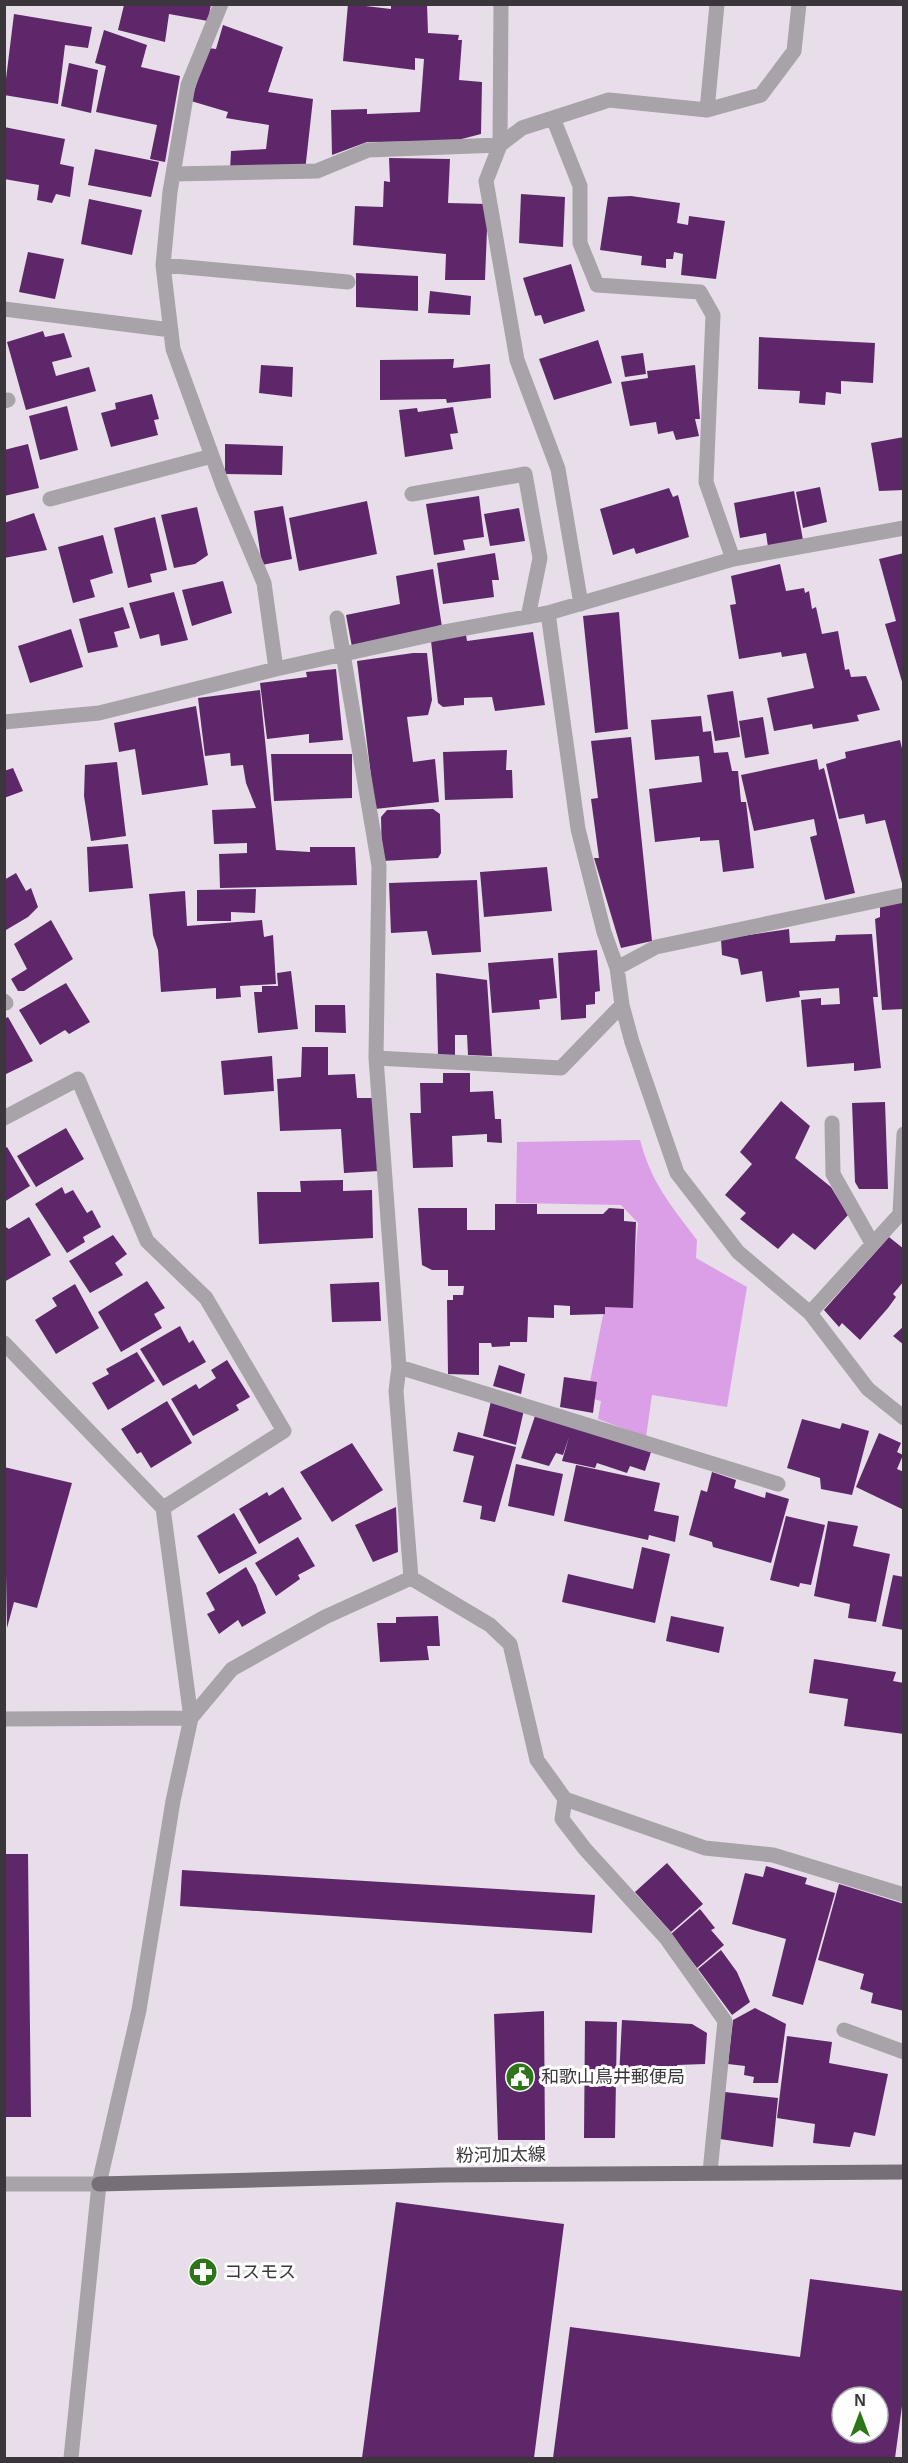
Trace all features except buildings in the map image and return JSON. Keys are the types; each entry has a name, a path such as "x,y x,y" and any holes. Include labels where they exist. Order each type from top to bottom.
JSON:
{"main road":[{"name":"粉河加太線","path":"99,2184 444,2175 903,2172"}],"street":[{"path":"221,4 188,85 173,174 163,266 173,349 212,456 264,583 276,669"},
{"path":"501,4 500,145 486,181 515,349 558,469 581,604"},
{"path":"707,110 717,4"},
{"path":"173,174 317,171 368,150 500,145 522,128 609,100 707,110 761,95 794,51 800,4"},
{"path":"553,118 580,186 580,243 597,285 700,292 713,315 706,482 733,560"},
{"path":"163,266 348,282"},
{"path":"4,309 171,330"},
{"path":"50,499 212,456"},
{"path":"412,494 525,474 540,558 528,617"},
{"path":"4,722 99,713 276,669 548,613 733,560 903,528"},
{"path":"548,613 578,830 604,932 617,968 622,1005 677,1173 738,1252 810,1313 868,1389 903,1418"},
{"path":"337,618 379,866 376,1058 399,1366 396,1391 411,1578"},
{"path":"617,968 656,947 903,895"},
{"path":"376,1058 561,1068 622,1005"},
{"path":"4,1118 78,1079 147,1241 206,1298 284,1431 163,1508"},
{"path":"832,1123 833,1174 872,1243"},
{"path":"810,1313 900,1214 903,1134"},
{"path":"4,1343 163,1508 191,1718 173,1801 139,2010 99,2184 71,2458"},
{"path":"399,1366 777,1484"},
{"path":"4,1719 191,1718 232,1669 325,1617 411,1578"},
{"path":"411,1578 490,1624 510,1644 537,1760 565,1799 705,1848 772,1855 903,1895"},
{"path":"565,1799 562,1819 585,1849 666,1938 725,2021 710,2172"},
{"path":"844,2030 903,2052"},
{"path":"4,2184 99,2184"}],"shaded area":[{"path":"640,1140 656,1181 697,1240 696,1258 747,1287 727,1407 652,1395 646,1437 598,1419 601,1401 587,1397 605,1305 631,1305 638,1223 621,1205 516,1203 517,1142"}],"place":[{"name":"和歌山鳥井郵便局","path":"520,2077"},
{"name":"コスモス","path":"203,2272"}]}
